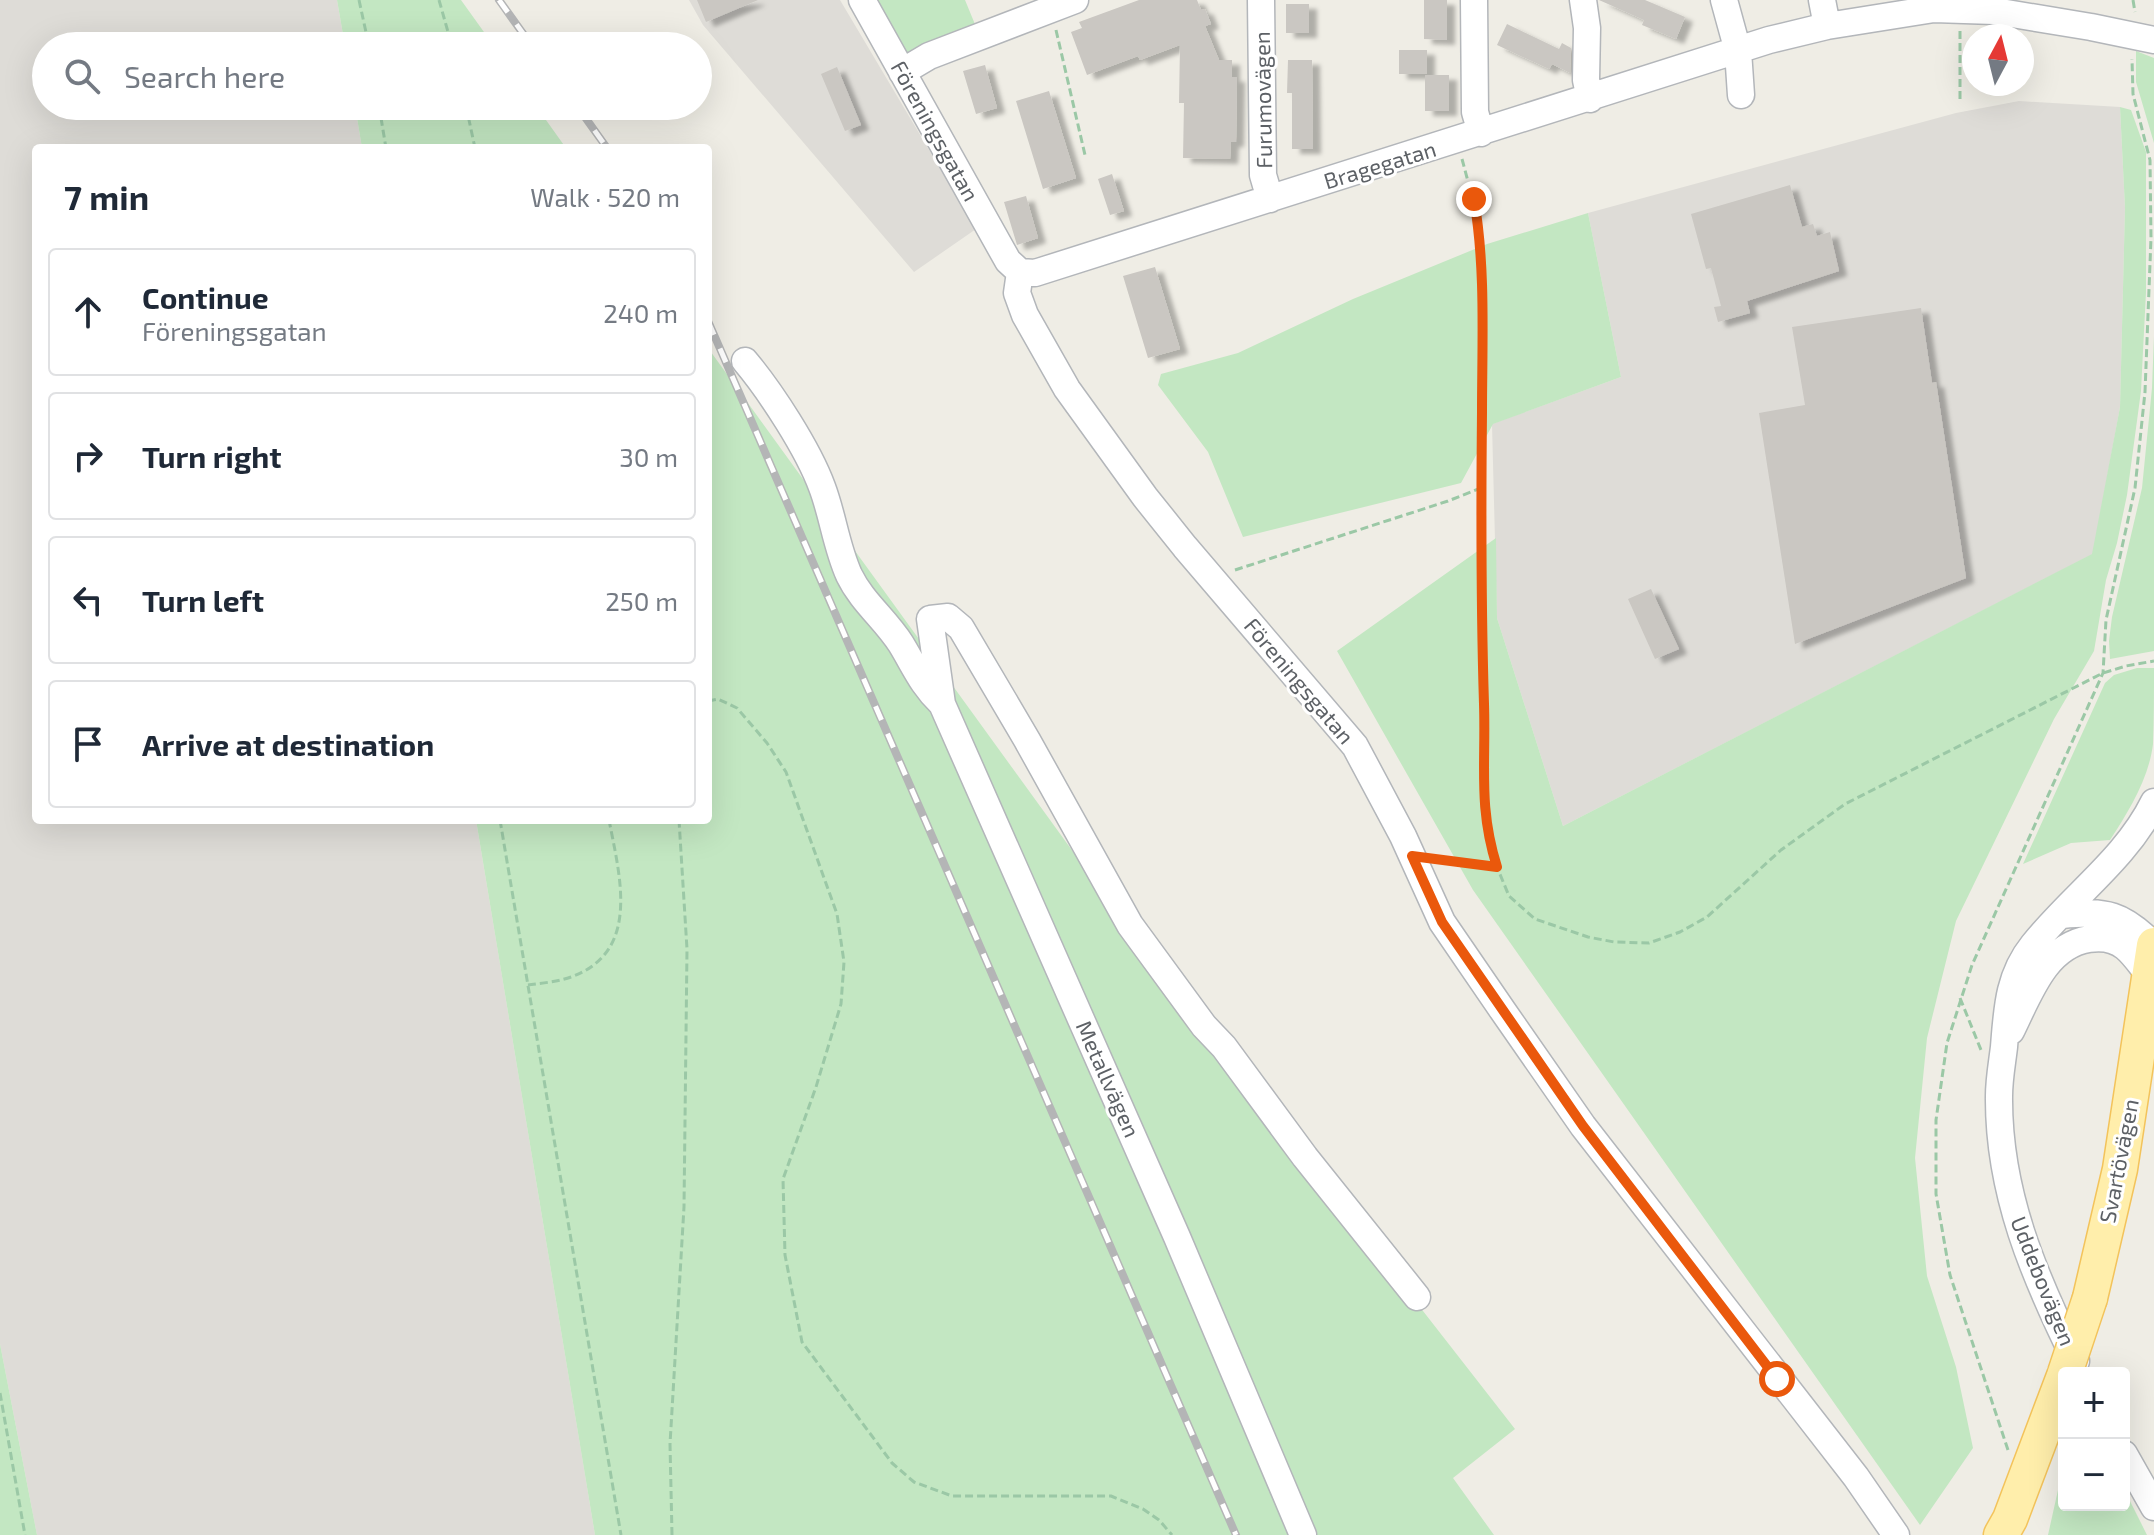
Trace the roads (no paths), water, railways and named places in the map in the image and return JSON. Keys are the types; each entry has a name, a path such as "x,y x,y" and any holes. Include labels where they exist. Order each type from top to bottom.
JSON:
{"main road":[{"name":"Svartövägen","path":"2068,1367 2090,1298 2120,1169 2152,956"},
{"name":"Svartövägen","path":"2001,1535 2010,1519 2058,1393"}],"street":[{"name":"Föreningsgatan","path":"862,0 1008,261 1020,272 1017,293 1025,315 1067,389 1145,497 1355,746 1442,922 1583,1126 1856,1477 1896,1535"},
{"path":"902,72 929,56 1075,0"},
{"name":"Furumovägen","path":"1261,0 1263,175 1270,199"},
{"path":"1469,137 1475,112 1474,0"},
{"path":"1583,0 1587,28 1586,80 1590,99"},
{"path":"1724,0 1738,51 1741,95"},
{"path":"1822,0 1827,26"},
{"name":"Bragegatan","path":"1020,272 1035,273 1738,51 1827,26 1934,9 1994,11 2144,38"},
{"path":"745,361 765,385 816,473 833,533 851,578 901,644 926,689 942,704"},
{"name":"Metallvägen","path":"1303,1535 1171,1223 942,704 930,619 948,617 961,628 1130,925 1305,1157 1417,1297"},
{"name":"Uddebovägen","path":"2079,1367 2037,1279 2015,1216 2007,1181 1993,1049 2015,975 2034,944 2123,848 2154,802"},
{"path":"2062,915 2095,913 2115,916 2137,929 2152,956"},
{"name":"Uddebovägen","path":"1993,1049 2052,958 2073,943 2097,938 2152,956"},
{"path":"2130,1465 2154,1507"}],"railway":[{"path":"499,0 522,32"},
{"path":"587,120 604,144"},
{"path":"712,330 1236,1535"}]}
